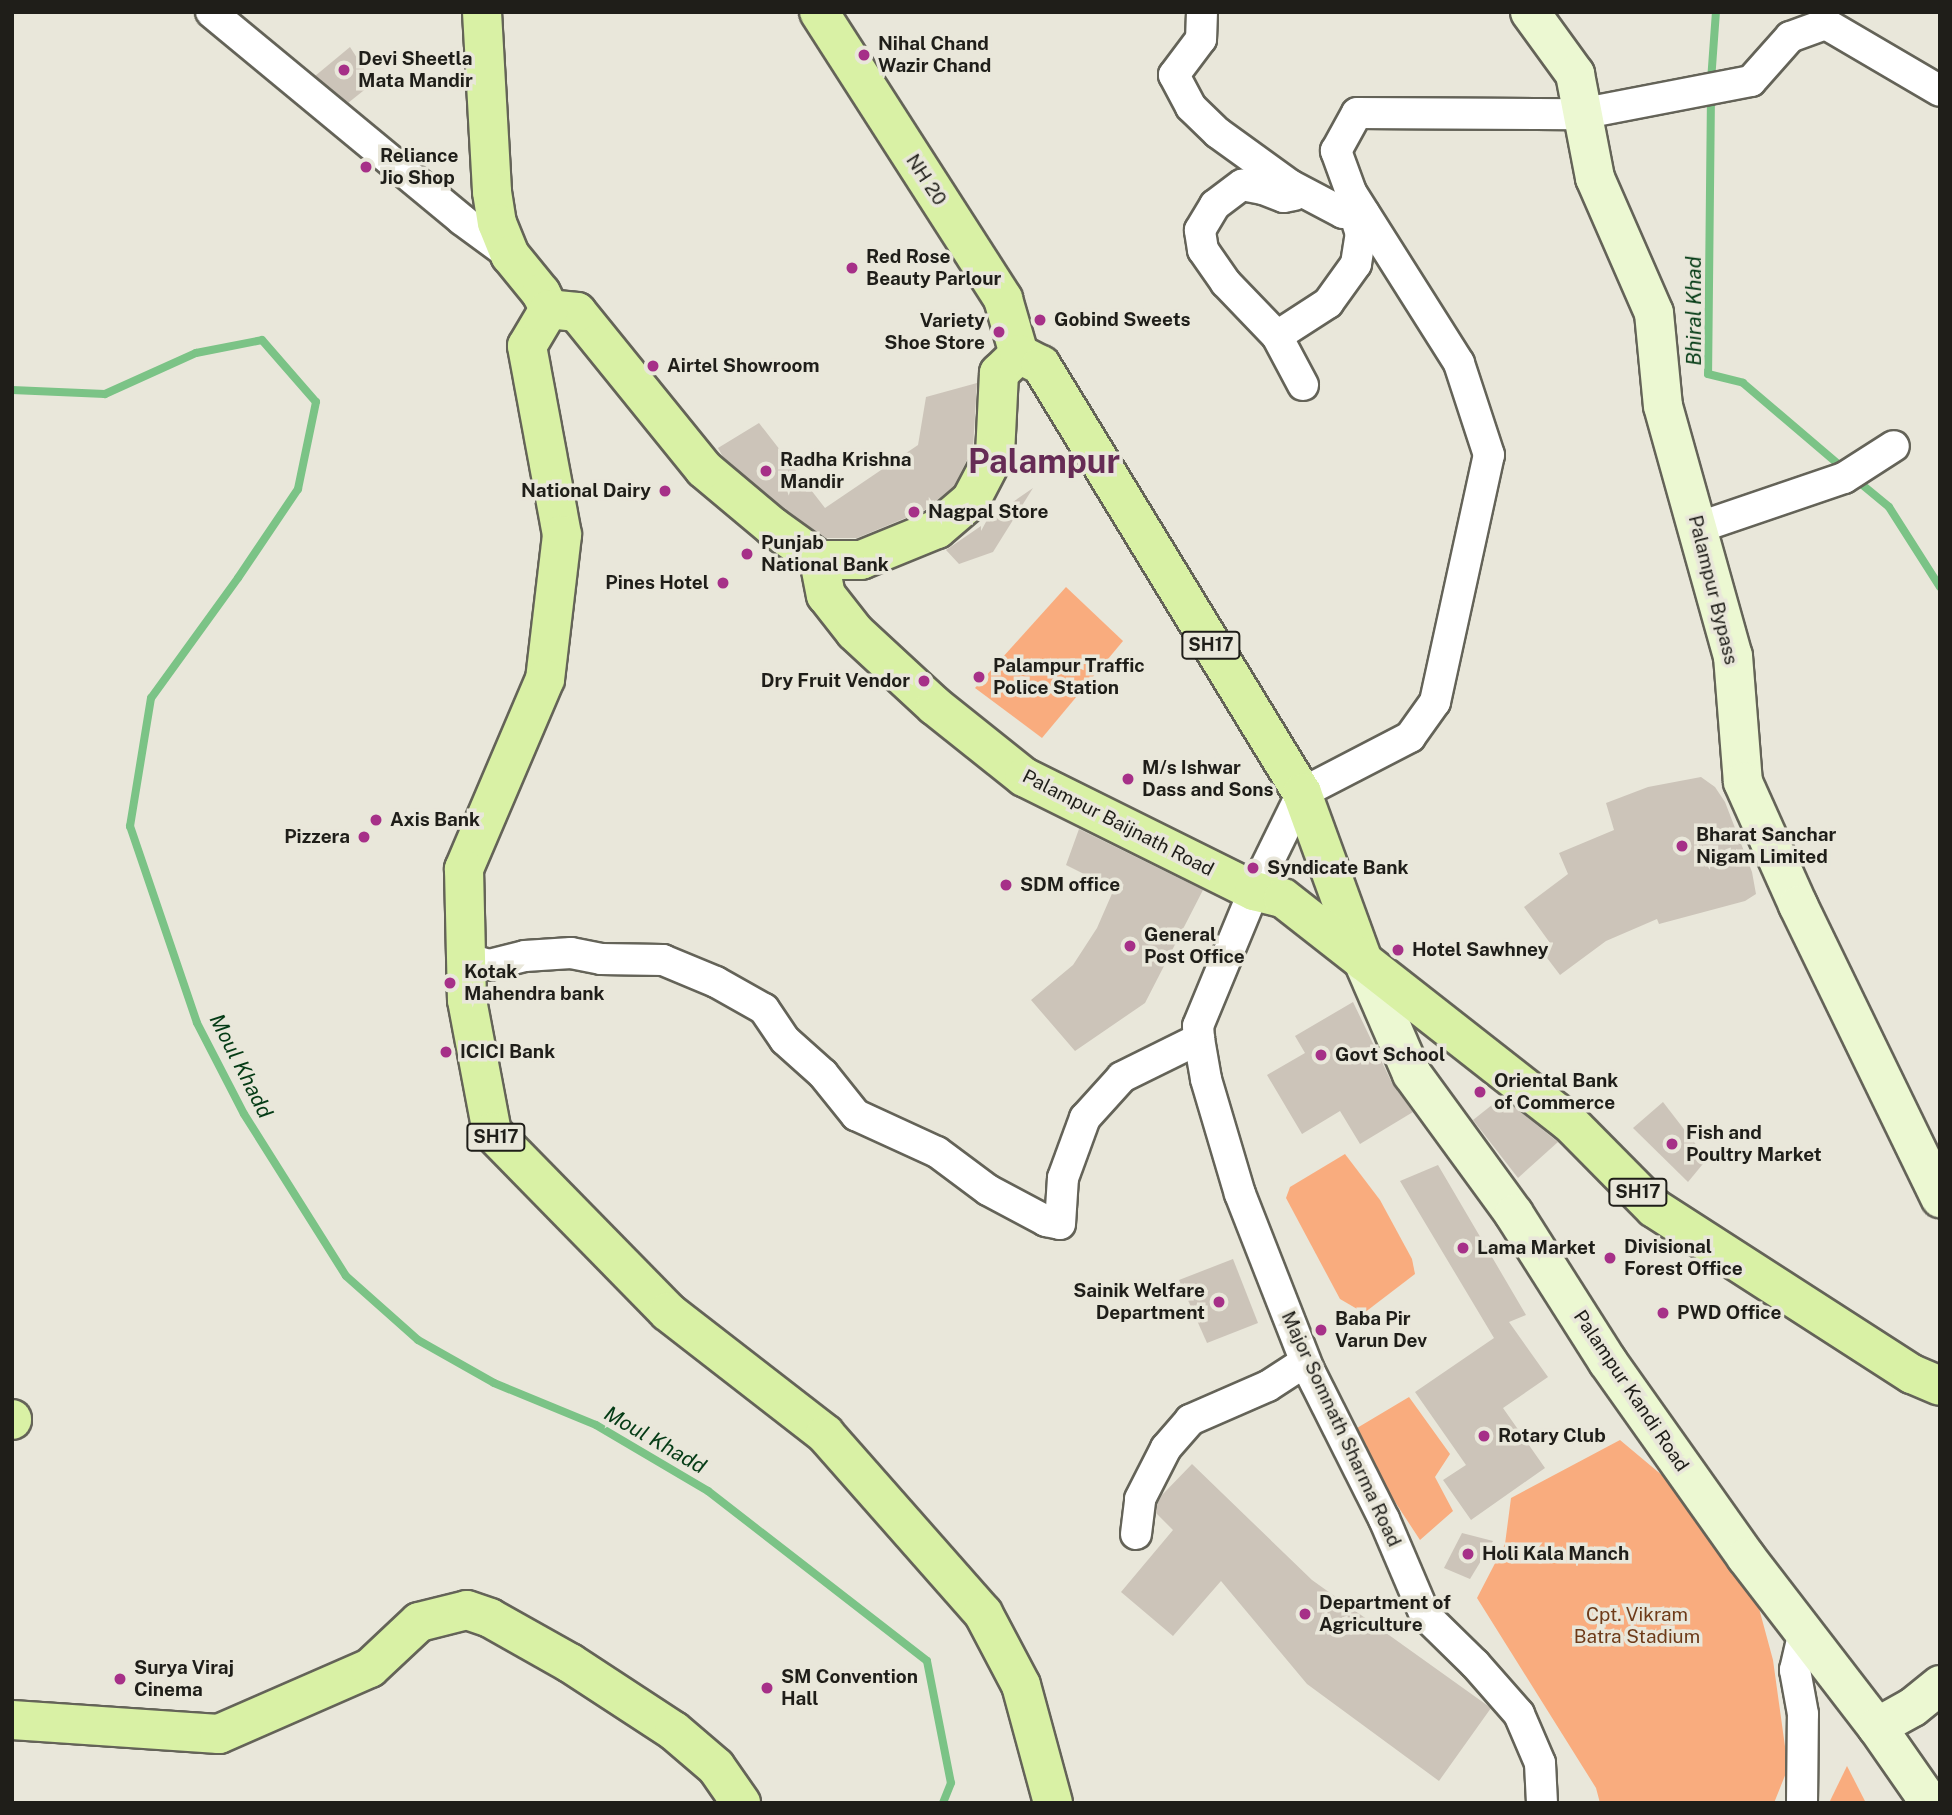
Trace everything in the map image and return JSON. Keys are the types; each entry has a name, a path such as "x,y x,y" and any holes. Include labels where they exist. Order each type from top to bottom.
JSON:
{"main road":[{"path":"482,12 492,192 497,223 510,255 541,293 549,309 577,312 704,469 773,527 819,560 861,560 937,528 971,500 995,454 999,373 1019,354"},
{"name":"NH 20","path":"819,12 1003,299 1019,354"},
{"name":"SH17","path":"549,309 527,346 562,535 545,679 464,869 467,1000 492,1132 667,1312 825,1434 983,1613 1021,1685 1054,1803"},
{"name":"SH17","path":"1019,354 1041,365 1302,793 1363,961 1569,1122 1654,1208 1912,1374 1940,1386"},
{"name":"Palampur Baijnath Road","path":"819,560 826,595 855,632 934,706 1024,777 1254,891 1283,898 1363,961"},
{"path":"12,1720 219,1734 370,1668 419,1622 467,1610 490,1618 570,1663 674,1731 716,1767 741,1803"}],"street":[{"path":"211,12 462,220 510,255"},
{"path":"1202,12 1201,39 1174,75 1191,107 1218,133 1258,164 1343,213 1359,213"},
{"name":"Palampur Bypass","path":"1530,12 1575,74 1580,114 1595,178 1654,313 1663,406 1733,656 1743,782 1798,905 1940,1198"},
{"path":"1302,793 1410,737 1435,702 1489,455 1460,363 1359,213 1336,151 1357,113 1580,114 1751,81 1790,37 1818,18 1940,91"},
{"path":"1303,385 1277,337 1226,283 1203,250 1200,230 1215,205 1241,186 1263,189 1284,197 1307,192"},
{"path":"1277,337 1328,303 1335,288 1356,264 1361,234 1359,213"},
{"path":"1698,528 1844,478 1894,446"},
{"name":"Major Somnath Sharma Road","path":"1302,793 1254,891 1198,1026 1206,1079 1240,1194 1305,1362 1384,1519 1425,1615 1475,1664 1519,1714 1540,1763 1542,1803"},
{"path":"466,958 489,965 525,956 571,953 601,959 663,960 716,982 764,1009 785,1040 823,1074 856,1115 937,1152 988,1190 1046,1221 1060,1224 1063,1178 1085,1118 1122,1077 1199,1039"},
{"name":"Palampur Kandi Road","path":"1363,961 1412,1073 1514,1213 1608,1362 1746,1557 1878,1727 1930,1803"},
{"path":"1136,1534 1140,1499 1166,1448 1190,1420 1268,1386 1305,1362"},
{"path":"1802,1803 1803,1714 1795,1670 1804,1632"},
{"path":"1878,1727 1913,1707 1940,1685"}],"green space":[{"path":"1066,587 1123,641 1042,738 975,688"},
{"path":"1345,1154 1380,1200 1412,1259 1415,1274 1364,1313 1340,1299 1286,1198 1290,1187"},
{"path":"1409,1397 1450,1454 1435,1477 1453,1511 1420,1540 1359,1447 1357,1428"},
{"name":"Cpt. Vikram Batra Stadium","path":"1620,1440 1694,1502 1750,1575 1773,1660 1788,1768 1774,1803 1600,1803 1596,1788 1477,1598 1505,1544 1511,1498"},
{"path":"1847,1766 1866,1803 1829,1803"}],"building":[{"name":"Devi Sheetla Mata Mandir","path":"350,47 373,83 348,103 315,76"},
{"path":"977,383 973,448 954,486 925,510 857,538 826,538 786,510 723,457 718,448 759,423 825,508 918,445 926,397"},
{"path":"1033,488 993,552 959,564 946,550 981,526 981,531 987,520"},
{"path":"1701,777 1715,787 1725,802 1752,872 1756,894 1745,901 1659,924 1657,919 1606,941 1560,975 1541,950 1550,943 1524,907 1568,874 1559,853 1614,830 1606,803 1648,787"},
{"name":"General Post Office","path":"1079,829 1203,890 1145,1003 1075,1051 1031,1000 1073,965 1097,928 1114,889 1066,865"},
{"path":"1353,1002 1392,1083 1413,1112 1360,1144 1340,1111 1302,1134 1267,1075 1305,1053 1295,1036"},
{"path":"1502,1097 1558,1142 1518,1178 1473,1120"},
{"name":"Fish and Poultry Market","path":"1663,1102 1707,1159 1688,1182 1633,1128"},
{"name":"Rotary Club","path":"1438,1165 1526,1315 1509,1322 1548,1377 1503,1408 1545,1468 1471,1520 1443,1480 1466,1465 1415,1392 1494,1338 1400,1181"},
{"name":"Sainik Welfare Department","path":"1233,1259 1258,1323 1207,1343 1179,1280"},
{"name":"Department of Agriculture","path":"1192,1464 1312,1580 1491,1708 1439,1781 1307,1684 1221,1581 1173,1636 1121,1592 1173,1530 1156,1513 1157,1504 1162,1495"},
{"name":"Holi Kala Manch","path":"1462,1533 1493,1541 1470,1579 1444,1568"}],"waterway":[{"name":"Bhiral Khad","path":"1711,81 1716,12"},
{"name":"Bhiral Khad","path":"1711,94 1708,374 1743,383 1844,469"},
{"name":"Moul Khadd","path":"12,390 105,394 196,353 262,340 316,402 298,489 238,578 151,698 130,826 197,1023 244,1114 346,1276 418,1340 494,1383 596,1425 708,1491 927,1661 951,1783 943,1803"},
{"name":"Bhiral Khad","path":"1854,478 1889,507 1940,587"}],"place":[{"name":"Nihal Chand Wazir Chand","path":"864,55"},
{"name":"Devi Sheetla Mata Mandir","path":"344,70"},
{"name":"Reliance Jio Shop","path":"366,167"},
{"name":"Red Rose Beauty Parlour","path":"852,268"},
{"name":"Gobind Sweets","path":"1040,320"},
{"name":"Variety Shoe Store","path":"999,332"},
{"name":"Airtel Showroom","path":"653,366"},
{"name":"Radha Krishna Mandir","path":"766,471"},
{"name":"National Dairy","path":"665,491"},
{"name":"Nagpal Store","path":"914,512"},
{"name":"Punjab National Bank","path":"747,554"},
{"name":"Pines Hotel","path":"723,583"},
{"name":"Palampur Traffic Police Station","path":"979,677"},
{"name":"Dry Fruit Vendor","path":"924,681"},
{"name":"M/s Ishwar Dass and Sons","path":"1128,779"},
{"name":"Axis Bank","path":"376,820"},
{"name":"Pizzera","path":"364,837"},
{"name":"Bharat Sanchar Nigam Limited","path":"1682,846"},
{"name":"Syndicate Bank","path":"1253,868"},
{"name":"SDM office","path":"1006,885"},
{"name":"General Post Office","path":"1130,946"},
{"name":"Hotel Sawhney","path":"1398,950"},
{"name":"Kotak Mahendra bank","path":"450,983"},
{"name":"ICICI Bank","path":"446,1052"},
{"name":"Govt School","path":"1321,1055"},
{"name":"Oriental Bank of Commerce","path":"1480,1092"},
{"name":"Fish and Poultry Market","path":"1672,1144"},
{"name":"Lama Market","path":"1463,1248"},
{"name":"Divisional Forest Office","path":"1610,1258"},
{"name":"Sainik Welfare Department","path":"1219,1302"},
{"name":"PWD Office","path":"1663,1313"},
{"name":"Baba Pir Varun Dev","path":"1321,1330"},
{"name":"Rotary Club","path":"1484,1436"},
{"name":"Holi Kala Manch","path":"1468,1554"},
{"name":"Department of Agriculture","path":"1305,1614"},
{"name":"Surya Viraj Cinema","path":"120,1679"},
{"name":"SM Convention Hall","path":"767,1688"}],"district":[{"name":"Palampur","path":"1044,462"}]}
